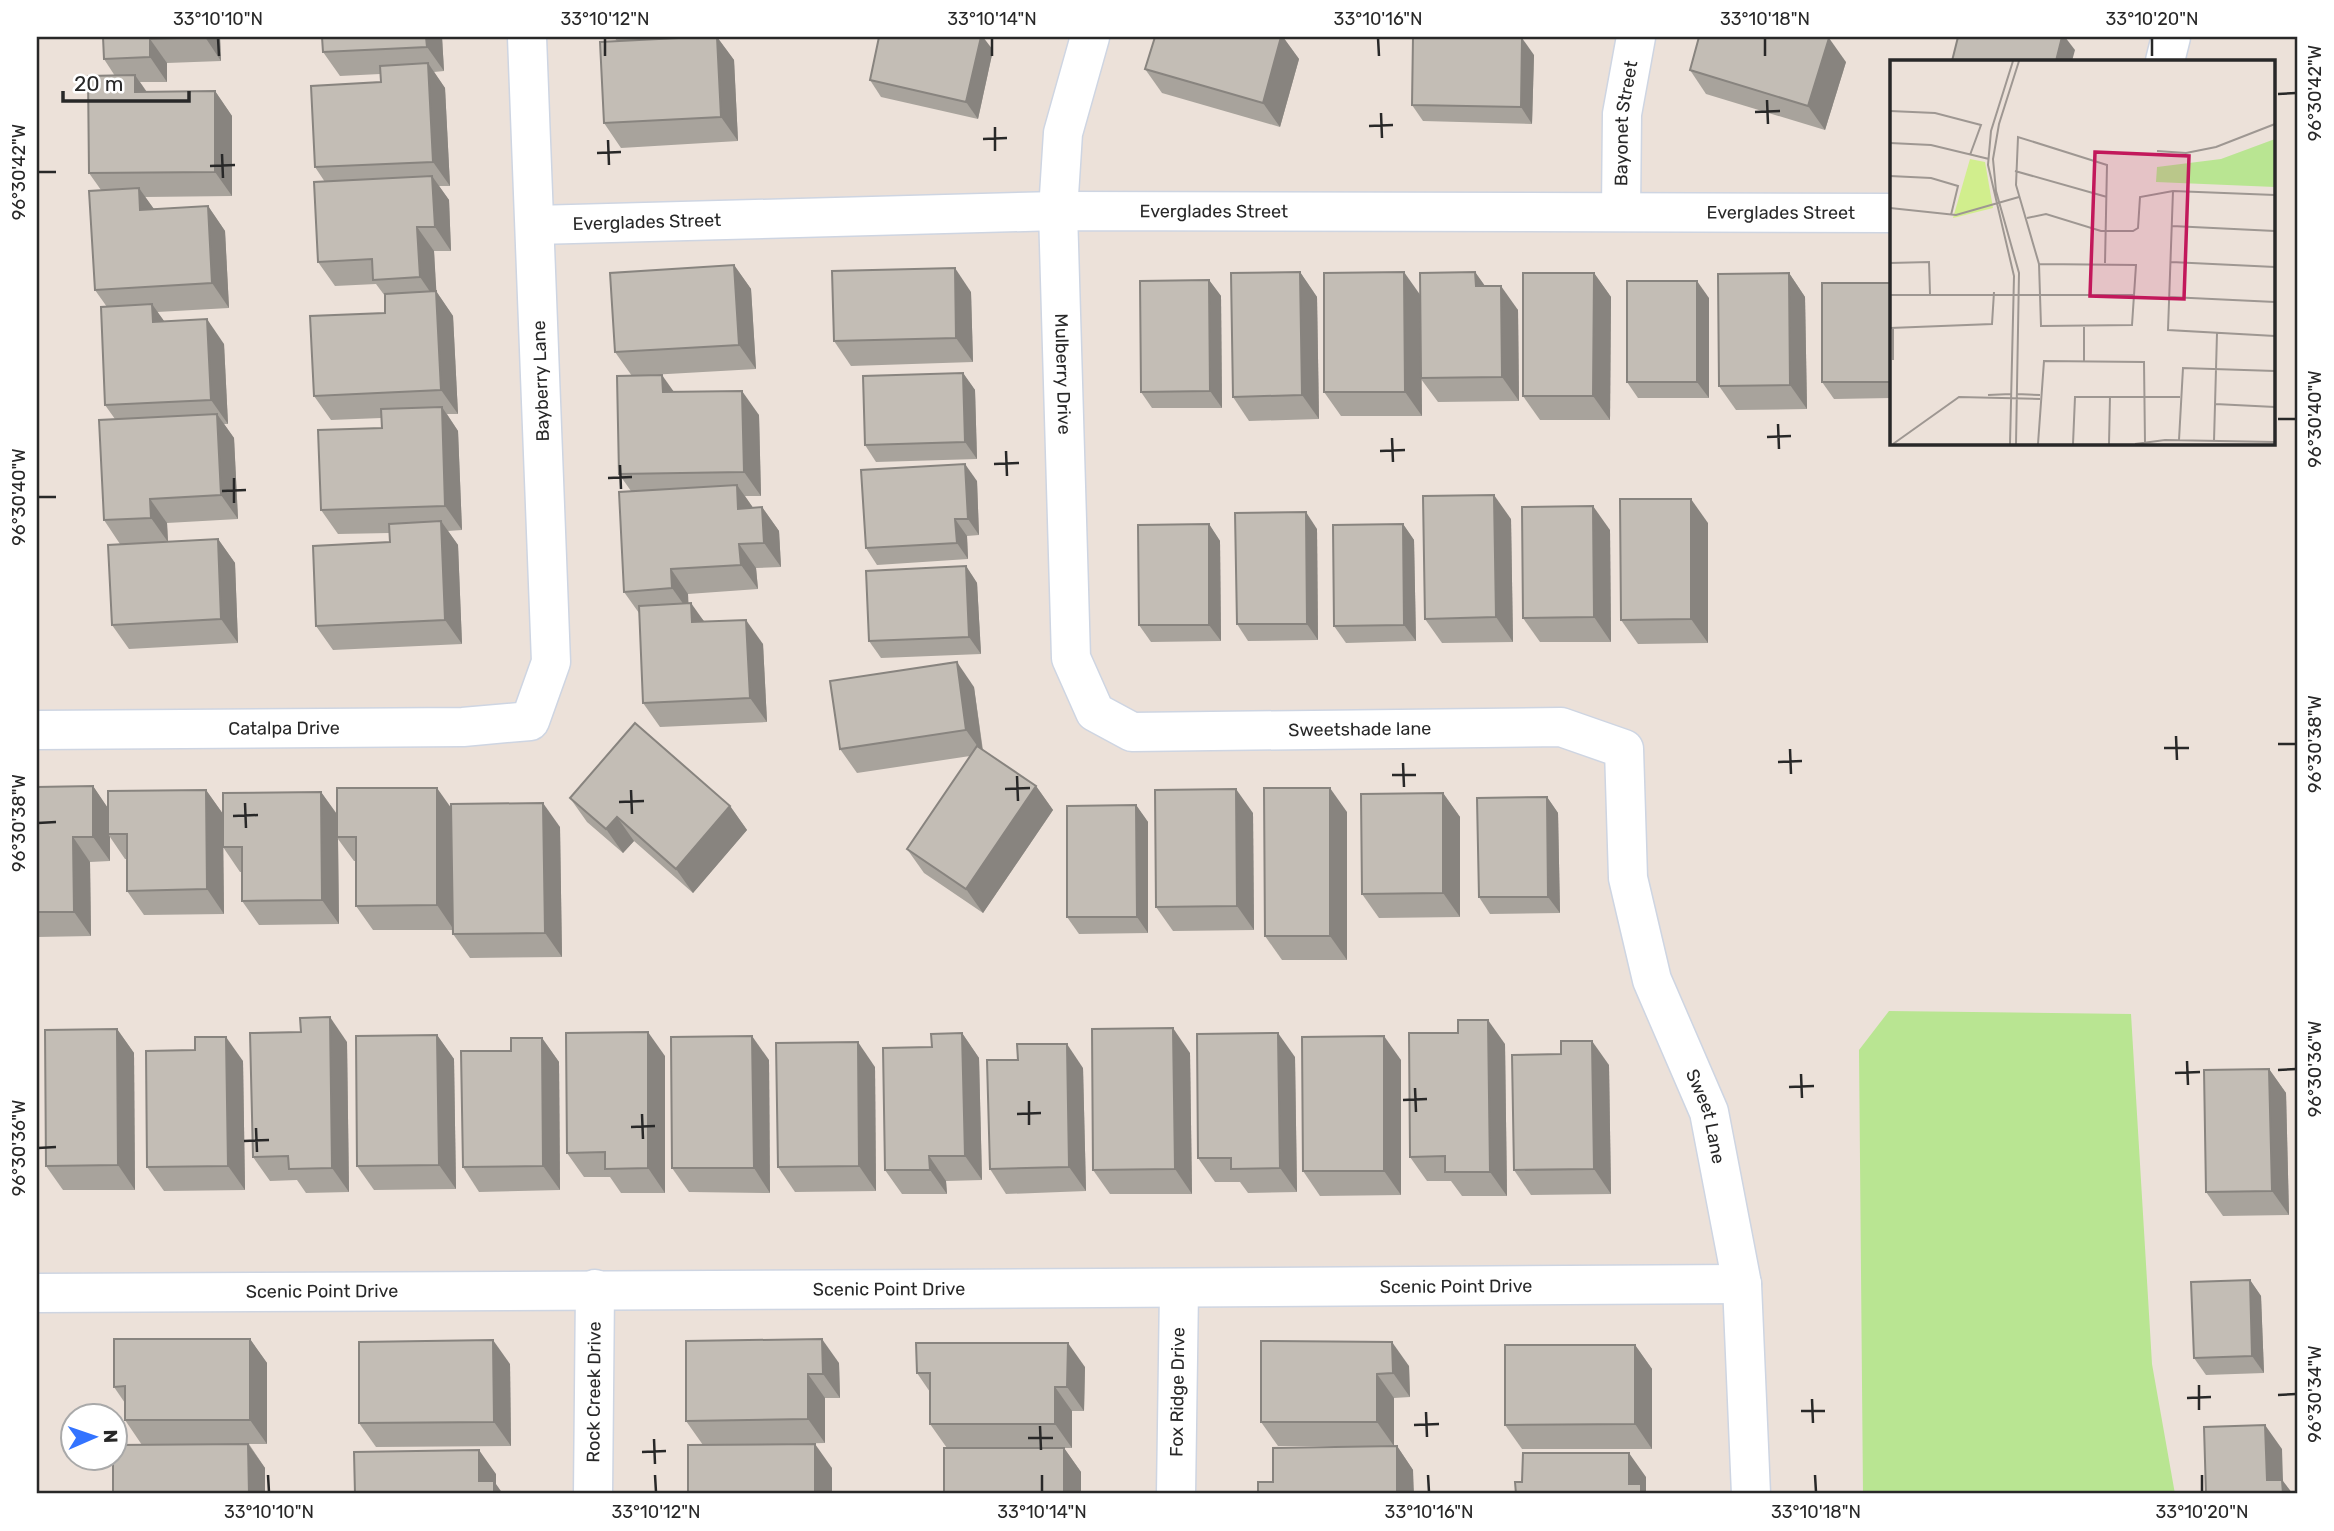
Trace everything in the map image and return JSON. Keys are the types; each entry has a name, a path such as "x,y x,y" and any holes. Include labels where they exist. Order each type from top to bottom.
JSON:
{"street":[{"name":"Bayberry Lane","path":"527,37 551,662 530,721"},
{"name":"Mulberry Drive","path":"1090,37 1063,133 1058,211 1071,657 1095,712"},
{"name":"Bayonet Street","path":"1621,211 1622,114 1636,37"},
{"path":"2165,60 2171,37"},
{"name":"Everglades Street","path":"536,225 1058,211 1890,213"},
{"name":"Sweetshade lane","path":"1095,712 1132,732 1561,727 1624,749"},
{"path":"37,714 37,730"},
{"name":"Catalpa Drive","path":"37,730 463,727 530,721"},
{"name":"Sweet Lane","path":"1624,749 1628,878 1652,980 1709,1112 1742,1284 1751,1494"},
{"name":"Scenic Point Drive","path":"37,1293 595,1289 1179,1290 1742,1284"},
{"name":"Rock Creek Drive","path":"593,1494 595,1289"},
{"name":"Fox Ridge Drive","path":"1176,1494 1179,1290"}],"green space":[{"path":"1889,1011 2131,1014 2152,1364 2175,1494 1863,1494 1859,1050"}],"building":[{"path":"103,37 204,37 150,39 150,57 104,59"},
{"path":"322,37 426,37 427,47 323,52"},
{"path":"717,37 721,117 604,123 600,42"},
{"path":"879,37 981,37 966,102 870,80"},
{"path":"1155,37 1281,37 1263,103 1145,69"},
{"path":"1413,37 1522,38 1521,107 1412,105"},
{"path":"1699,37 1829,38 1808,106 1690,70"},
{"path":"1958,37 2062,37 2056,60 1952,60"},
{"path":"428,63 433,162 315,167 311,86 381,82 380,66"},
{"path":"135,75 135,92 215,91 215,172 89,173 88,76"},
{"path":"432,176 435,227 417,227 420,277 373,280 372,259 318,262 314,182"},
{"path":"139,188 140,210 208,206 212,283 95,290 89,191"},
{"path":"734,265 739,345 615,352 610,273"},
{"path":"955,268 956,338 834,341 832,271"},
{"path":"1300,272 1302,395 1233,397 1231,273"},
{"path":"1404,272 1405,392 1324,392 1324,273"},
{"path":"1475,272 1476,286 1501,286 1502,377 1421,378 1420,273"},
{"path":"1523,273 1594,273 1593,396 1523,396"},
{"path":"1789,273 1790,385 1719,386 1718,274"},
{"path":"1209,280 1210,391 1141,392 1140,281"},
{"path":"1627,281 1697,281 1697,382 1627,382"},
{"path":"1822,283 1890,283 1890,382 1822,382"},
{"path":"436,291 441,390 314,396 310,316 385,313 385,294"},
{"path":"152,304 153,322 207,319 211,400 105,405 101,307"},
{"path":"963,373 965,442 865,445 863,376"},
{"path":"662,375 663,392 742,391 744,472 619,474 617,376"},
{"path":"442,407 445,506 321,510 318,430 382,428 381,409"},
{"path":"217,414 221,495 150,499 151,518 104,520 99,420"},
{"path":"965,464 968,519 955,519 957,543 866,548 861,470"},
{"path":"737,485 738,509 762,507 764,543 739,544 741,565 671,569 672,588 624,592 619,492"},
{"path":"1494,495 1496,617 1425,619 1423,496"},
{"path":"1620,499 1691,499 1691,619 1621,620"},
{"path":"1593,506 1594,617 1523,618 1522,507"},
{"path":"1306,512 1307,624 1237,624 1235,513"},
{"path":"441,521 445,620 316,626 313,546 390,542 389,524"},
{"path":"1209,524 1209,625 1139,625 1138,525"},
{"path":"1403,524 1404,625 1334,626 1333,525"},
{"path":"218,539 221,619 112,625 108,545"},
{"path":"966,566 969,637 869,641 866,571"},
{"path":"691,603 692,622 746,620 750,698 643,703 639,606"},
{"path":"957,662 966,730 840,749 830,681"},
{"path":"635,723 730,806 676,869 617,817 606,829 570,798"},
{"path":"977,746 1036,786 966,889 907,849"},
{"path":"93,786 93,837 73,837 74,912 37,912 37,787"},
{"path":"337,788 437,788 437,905 356,906 356,837 337,837"},
{"path":"1264,788 1330,788 1330,936 1265,936"},
{"path":"1236,789 1237,906 1156,907 1155,790"},
{"path":"206,790 207,889 127,891 127,834 108,834 108,791"},
{"path":"321,792 322,900 242,901 242,847 223,847 223,793"},
{"path":"1443,793 1443,893 1362,894 1361,794"},
{"path":"1547,797 1548,897 1479,897 1477,798"},
{"path":"543,803 545,933 453,934 451,804"},
{"path":"1136,805 1137,917 1067,917 1067,806"},
{"path":"330,1017 332,1168 289,1169 288,1156 253,1157 250,1033 301,1032 300,1018"},
{"path":"1458,1020 1488,1020 1490,1172 1445,1172 1445,1156 1410,1157 1409,1033 1458,1033"},
{"path":"1173,1028 1175,1169 1093,1170 1092,1029"},
{"path":"117,1029 118,1165 46,1166 45,1030"},
{"path":"648,1032 648,1168 605,1169 605,1152 567,1153 566,1033"},
{"path":"962,1033 965,1156 929,1156 930,1170 885,1170 883,1048 932,1047 931,1034"},
{"path":"1278,1033 1280,1168 1231,1169 1231,1158 1198,1158 1197,1034"},
{"path":"437,1035 439,1165 357,1166 356,1036"},
{"path":"752,1036 754,1168 672,1168 671,1037"},
{"path":"1384,1036 1384,1171 1303,1171 1302,1037"},
{"path":"195,1037 226,1037 228,1166 147,1167 146,1051 195,1050"},
{"path":"511,1038 542,1038 543,1166 463,1167 461,1051 511,1051"},
{"path":"1561,1041 1592,1041 1594,1169 1514,1170 1512,1055 1561,1054"},
{"path":"858,1042 859,1166 778,1167 776,1043"},
{"path":"1017,1044 1067,1044 1069,1167 990,1169 987,1060 1018,1060"},
{"path":"2269,1069 2272,1191 2206,1192 2204,1070"},
{"path":"2250,1280 2252,1356 2194,1358 2191,1282"},
{"path":"114,1339 250,1339 250,1420 130,1420 130,1402 125,1402 125,1386 114,1387"},
{"path":"822,1339 823,1374 808,1374 808,1419 686,1421 686,1341"},
{"path":"493,1340 494,1422 359,1423 359,1342"},
{"path":"1261,1341 1392,1342 1393,1373 1377,1374 1377,1422 1261,1422"},
{"path":"916,1343 1068,1343 1067,1387 1055,1387 1055,1424 930,1424 930,1373 917,1373"},
{"path":"1505,1345 1635,1345 1635,1424 1505,1425"},
{"path":"2265,1425 2267,1480 2282,1480 2283,1494 2206,1494 2204,1427"},
{"path":"248,1444 249,1494 113,1494 113,1472 130,1472 130,1445"},
{"path":"815,1444 815,1494 688,1494 688,1445"},
{"path":"1397,1446 1397,1494 1258,1494 1258,1482 1273,1482 1273,1448"},
{"path":"944,1448 1064,1448 1064,1494 944,1494"},
{"path":"479,1450 479,1481 494,1481 494,1494 355,1494 354,1452"},
{"path":"1523,1453 1629,1453 1629,1484 1641,1484 1641,1494 1516,1494 1515,1482 1522,1482"}]}
